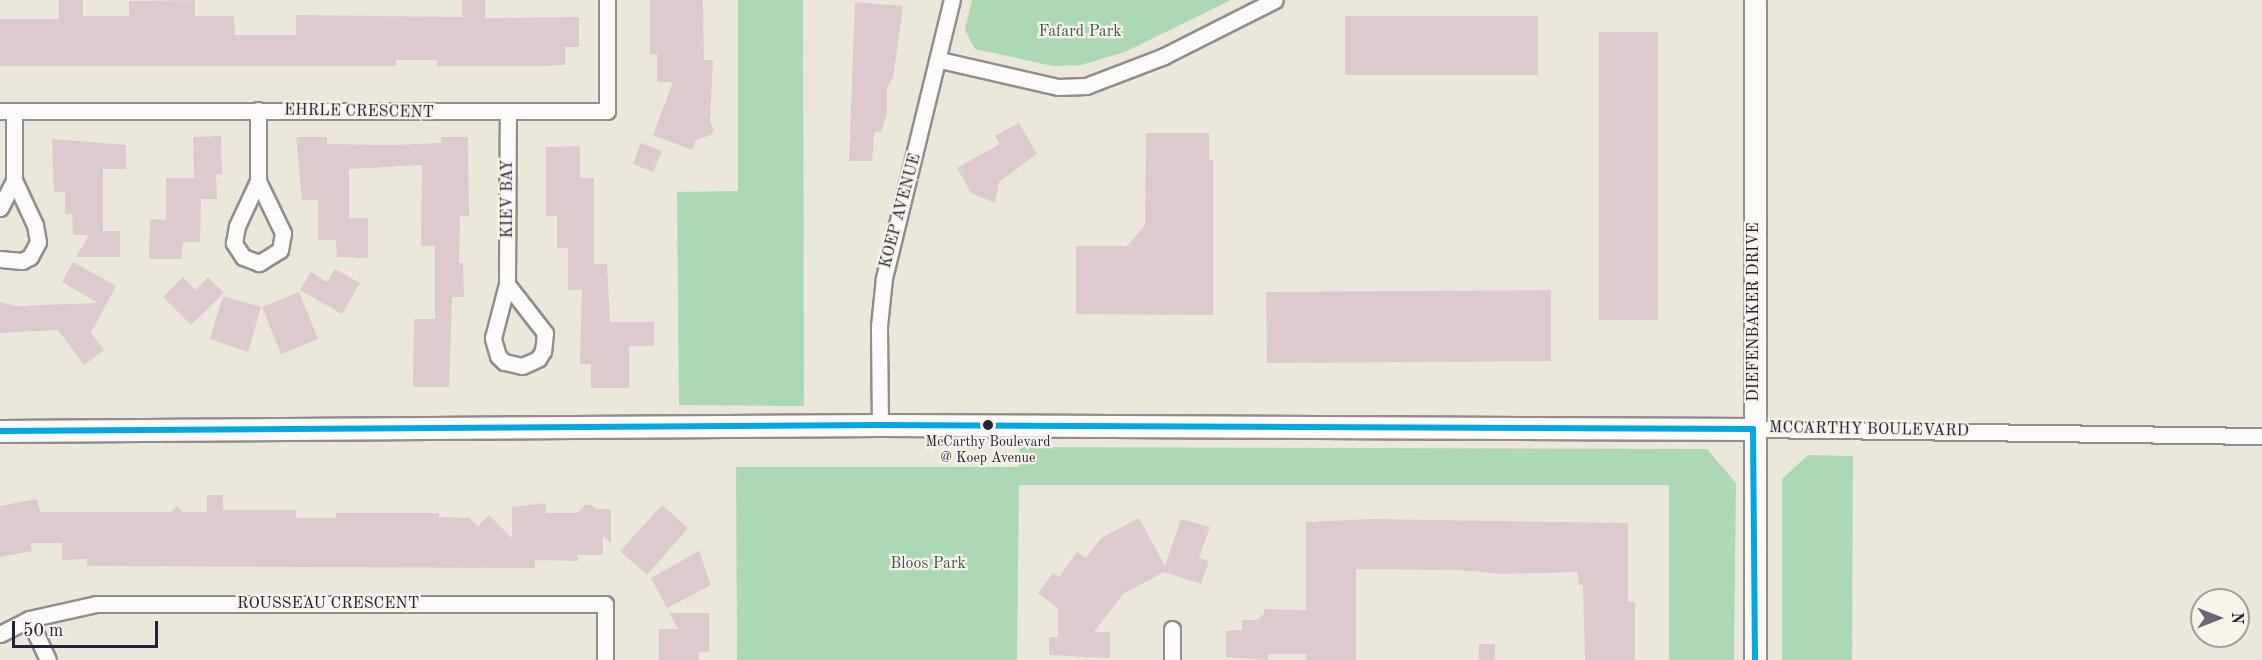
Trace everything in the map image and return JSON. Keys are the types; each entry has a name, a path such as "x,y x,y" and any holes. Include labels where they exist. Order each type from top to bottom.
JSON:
{"main road":[{"name":"DIEFENBAKER DRIVE","path":"1755,0 1753,429 1755,660"},
{"name":"MCCARTHY BOULEVARD","path":"0,431 880,425 1753,429"}],"street":[{"name":"EHRLE CRESCENT","path":"7,111 508,113 607,111 607,0"},
{"name":"KOEP AVENUE","path":"880,425 879,326 884,278 940,60 952,0"},
{"path":"940,60 1058,87 1086,86 1164,56 1275,0"},
{"path":"0,259 22,261 38,242 35,225 14,180 7,111"},
{"path":"258,111 258,181 237,226 234,243 243,257 259,263 280,250 283,233 258,181"},
{"name":"KIEV BAY","path":"507,284 545,333 543,351 538,359 522,366 504,362 494,347 507,284 508,113"},
{"path":"0,208 14,180"},
{"name":"MCCARTHY BOULEVARD","path":"1753,429 2262,436"},
{"name":"ROUSSEAU CRESCENT","path":"0,634 29,619 96,604 605,604 604,660"},
{"path":"29,619 48,660"},
{"path":"1172,629 1172,660"}],"green space":[{"path":"738,0 803,0 804,406 679,405 677,192 738,191"},
{"name":"Fafard Park","path":"972,0 1231,0 1125,52 1081,65 1053,66 975,49 965,30"},
{"name":"Bloos Park","path":"1020,447 1707,449 1736,483 1734,660 1669,660 1669,485 1019,485 1017,660 737,660 736,467 1019,467"},
{"path":"1808,455 1853,456 1852,660 1782,660 1782,479"}],"building":[{"path":"59,0 83,0 83,16 129,16 129,1 195,0 195,16 234,16 235,35 296,35 296,15 462,17 462,0 485,0 485,18 579,17 579,47 565,47 565,65 540,66 437,66 437,60 396,60 396,66 0,66 0,19 59,19"},
{"path":"650,0 703,0 704,60 713,60 710,122 714,129 711,135 696,140 692,150 653,135 673,82 657,82 657,54 650,54"},
{"path":"855,2 903,6 893,78 887,87 887,113 881,132 874,132 872,161 849,161"},
{"path":"1345,16 1538,16 1538,75 1345,75"},
{"path":"1599,32 1658,32 1658,320 1599,320"},
{"path":"1019,123 1037,154 999,182 995,203 971,193 957,168 1000,144 995,136"},
{"path":"1146,133 1209,133 1209,160 1213,160 1213,315 1076,314 1076,246 1127,246 1145,225"},
{"path":"221,136 222,174 216,174 217,199 201,199 200,242 183,242 181,259 149,259 150,219 166,220 166,178 194,178 193,137"},
{"path":"296,137 327,137 327,144 391,145 441,143 441,137 468,137 469,216 460,216 459,263 463,263 464,297 452,297 449,387 413,387 414,319 435,319 435,246 421,246 422,165 349,169 349,218 368,218 368,258 337,257 336,240 318,240 318,200 302,200"},
{"path":"52,139 126,145 126,169 103,169 103,231 120,231 120,257 76,257 89,235 73,235 72,214 65,214 65,192 54,192"},
{"path":"641,143 662,151 653,172 633,164"},
{"path":"580,146 580,178 594,178 594,264 607,264 610,322 654,322 654,346 629,346 629,388 591,388 591,364 580,364 582,290 568,290 568,248 557,248 557,216 546,216 546,147"},
{"path":"73,262 116,286 91,333 104,350 84,365 58,330 0,333 0,302 15,306 98,303 62,282"},
{"path":"335,269 360,283 342,314 300,290 311,272 327,282"},
{"path":"183,277 195,290 208,277 224,293 191,325 163,297"},
{"path":"1551,290 1551,361 1267,363 1266,292"},
{"path":"299,292 318,339 281,354 262,307"},
{"path":"223,296 261,307 248,352 210,339"},
{"path":"207,495 223,495 223,510 296,510 296,518 336,518 336,513 439,513 439,517 469,518 478,526 489,515 512,538 512,507 546,503 546,513 577,513 585,505 592,505 596,509 611,509 611,543 603,536 603,555 578,555 578,561 535,560 535,568 87,566 87,559 62,560 62,543 30,543 32,551 0,557 0,506 37,499 40,512 171,512 177,506 183,512 207,512"},
{"path":"662,505 688,528 647,575 620,551"},
{"path":"1139,518 1165,566 1181,519 1210,527 1199,558 1209,561 1201,584 1164,572 1123,594 1094,632 1110,632 1110,658 1049,655 1049,637 1058,637 1058,608 1038,593 1053,573 1059,577 1077,552 1086,558 1101,538"},
{"path":"1371,519 1628,523 1628,602 1635,602 1635,660 1585,660 1583,585 1579,585 1577,572 1502,574 1459,570 1356,569 1356,660 1306,660 1306,654 1268,654 1268,660 1226,657 1226,631 1242,630 1242,620 1256,620 1264,614 1264,609 1306,610 1306,522"},
{"path":"699,551 711,585 667,608 651,578"},
{"path":"669,613 709,613 709,652 699,652 699,660 659,660 659,629 678,629"},
{"path":"1479,644 1495,644 1495,660 1479,660"}],"transit line":[{"path":"0,431 880,425 1753,429 1755,660"}],"place":[{"name":"McCarthy Boulevard @ Koep Avenue","path":"988,425"}]}
